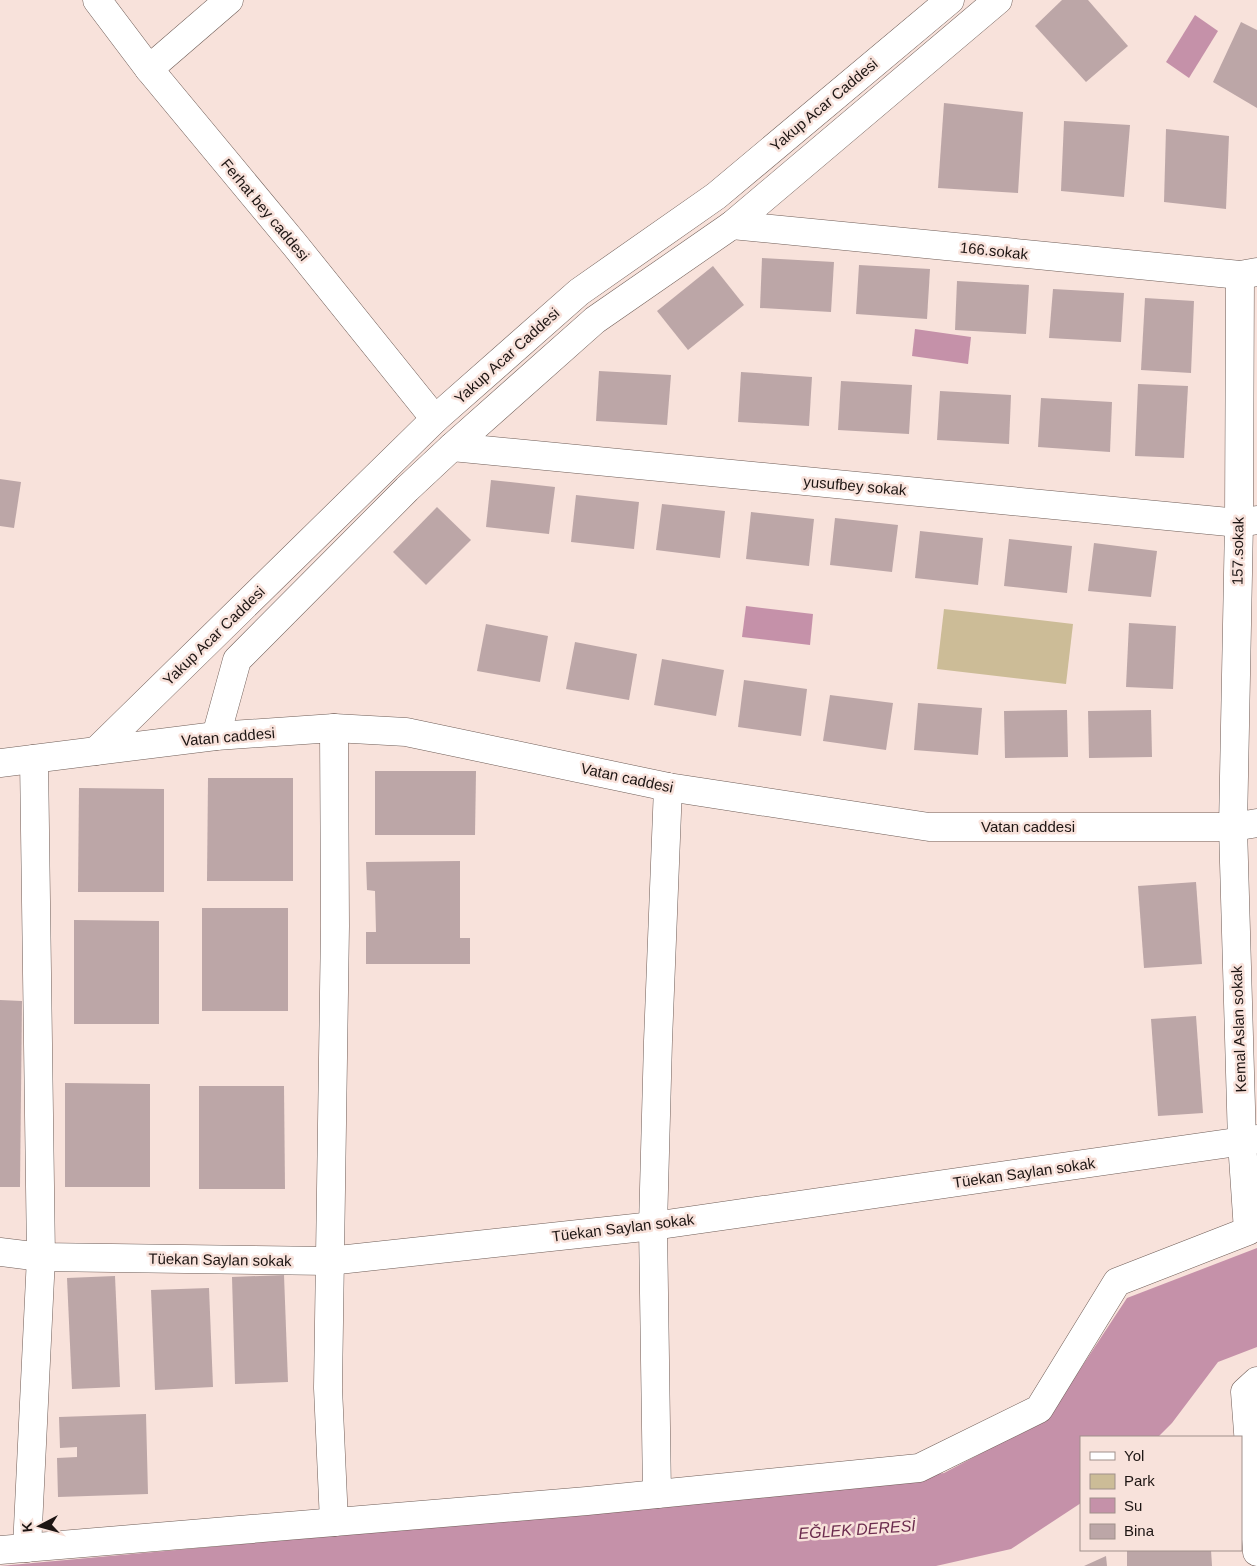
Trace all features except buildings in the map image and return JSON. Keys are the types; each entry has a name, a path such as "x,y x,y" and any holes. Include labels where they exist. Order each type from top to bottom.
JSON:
{"street":[{"name":"Ferhat bey caddesi","path":"97,0 149,70 295,245 436,419"},
{"path":"149,70 229,0"},
{"name":"Yakup Acar Caddesi","path":"96,751 436,419 579,292 716,196 950,0"},
{"name":"Yakup Acar Caddesi","path":"216,736 237,660 407,490 595,320 732,225 998,0"},
{"name":"166.sokak","path":"732,225 1249,273"},
{"name":"157.sokak","path":"1245,825 1249,273"},
{"name":"yusufbey sokak","path":"452,448 1248,521"},
{"path":"334,728 335,926 328,1388 334,1522"},
{"name":"Vatan caddesi","path":"0,763 216,736 334,728 406,732 668,787 929,827 1245,825"},
{"path":"27,1548 41,1257 34,759"},
{"path":"0,1550 657,1494 653,1226 668,787"},
{"name":"Kemal Aslan sokak","path":"657,1494 919,1468 1039,1409 1117,1282 1248,1231 1250,1140 1245,825"},
{"name":"Tüekan Saylan sokak","path":"0,1252 41,1257 330,1261 653,1226 1250,1140"},
{"path":"1257,1381 1245,1392 1257,1552"}],"green space":[{"path":"944,609 1073,624 1066,684 937,669"}],"water":[{"path":"1195,15 1218,31 1189,78 1166,62"},
{"path":"915,329 971,337 968,364 912,356"},
{"path":"746,606 813,614 810,645 742,637"},
{"name":"EĞLEK DERESİ","path":"1257,1248 1257,1347 1218,1362 1172,1423 1159,1436 1080,1436 1080,1504 1011,1549 936,1566 0,1566 779,1495 944,1473 1048,1418 1127,1298"}]}
